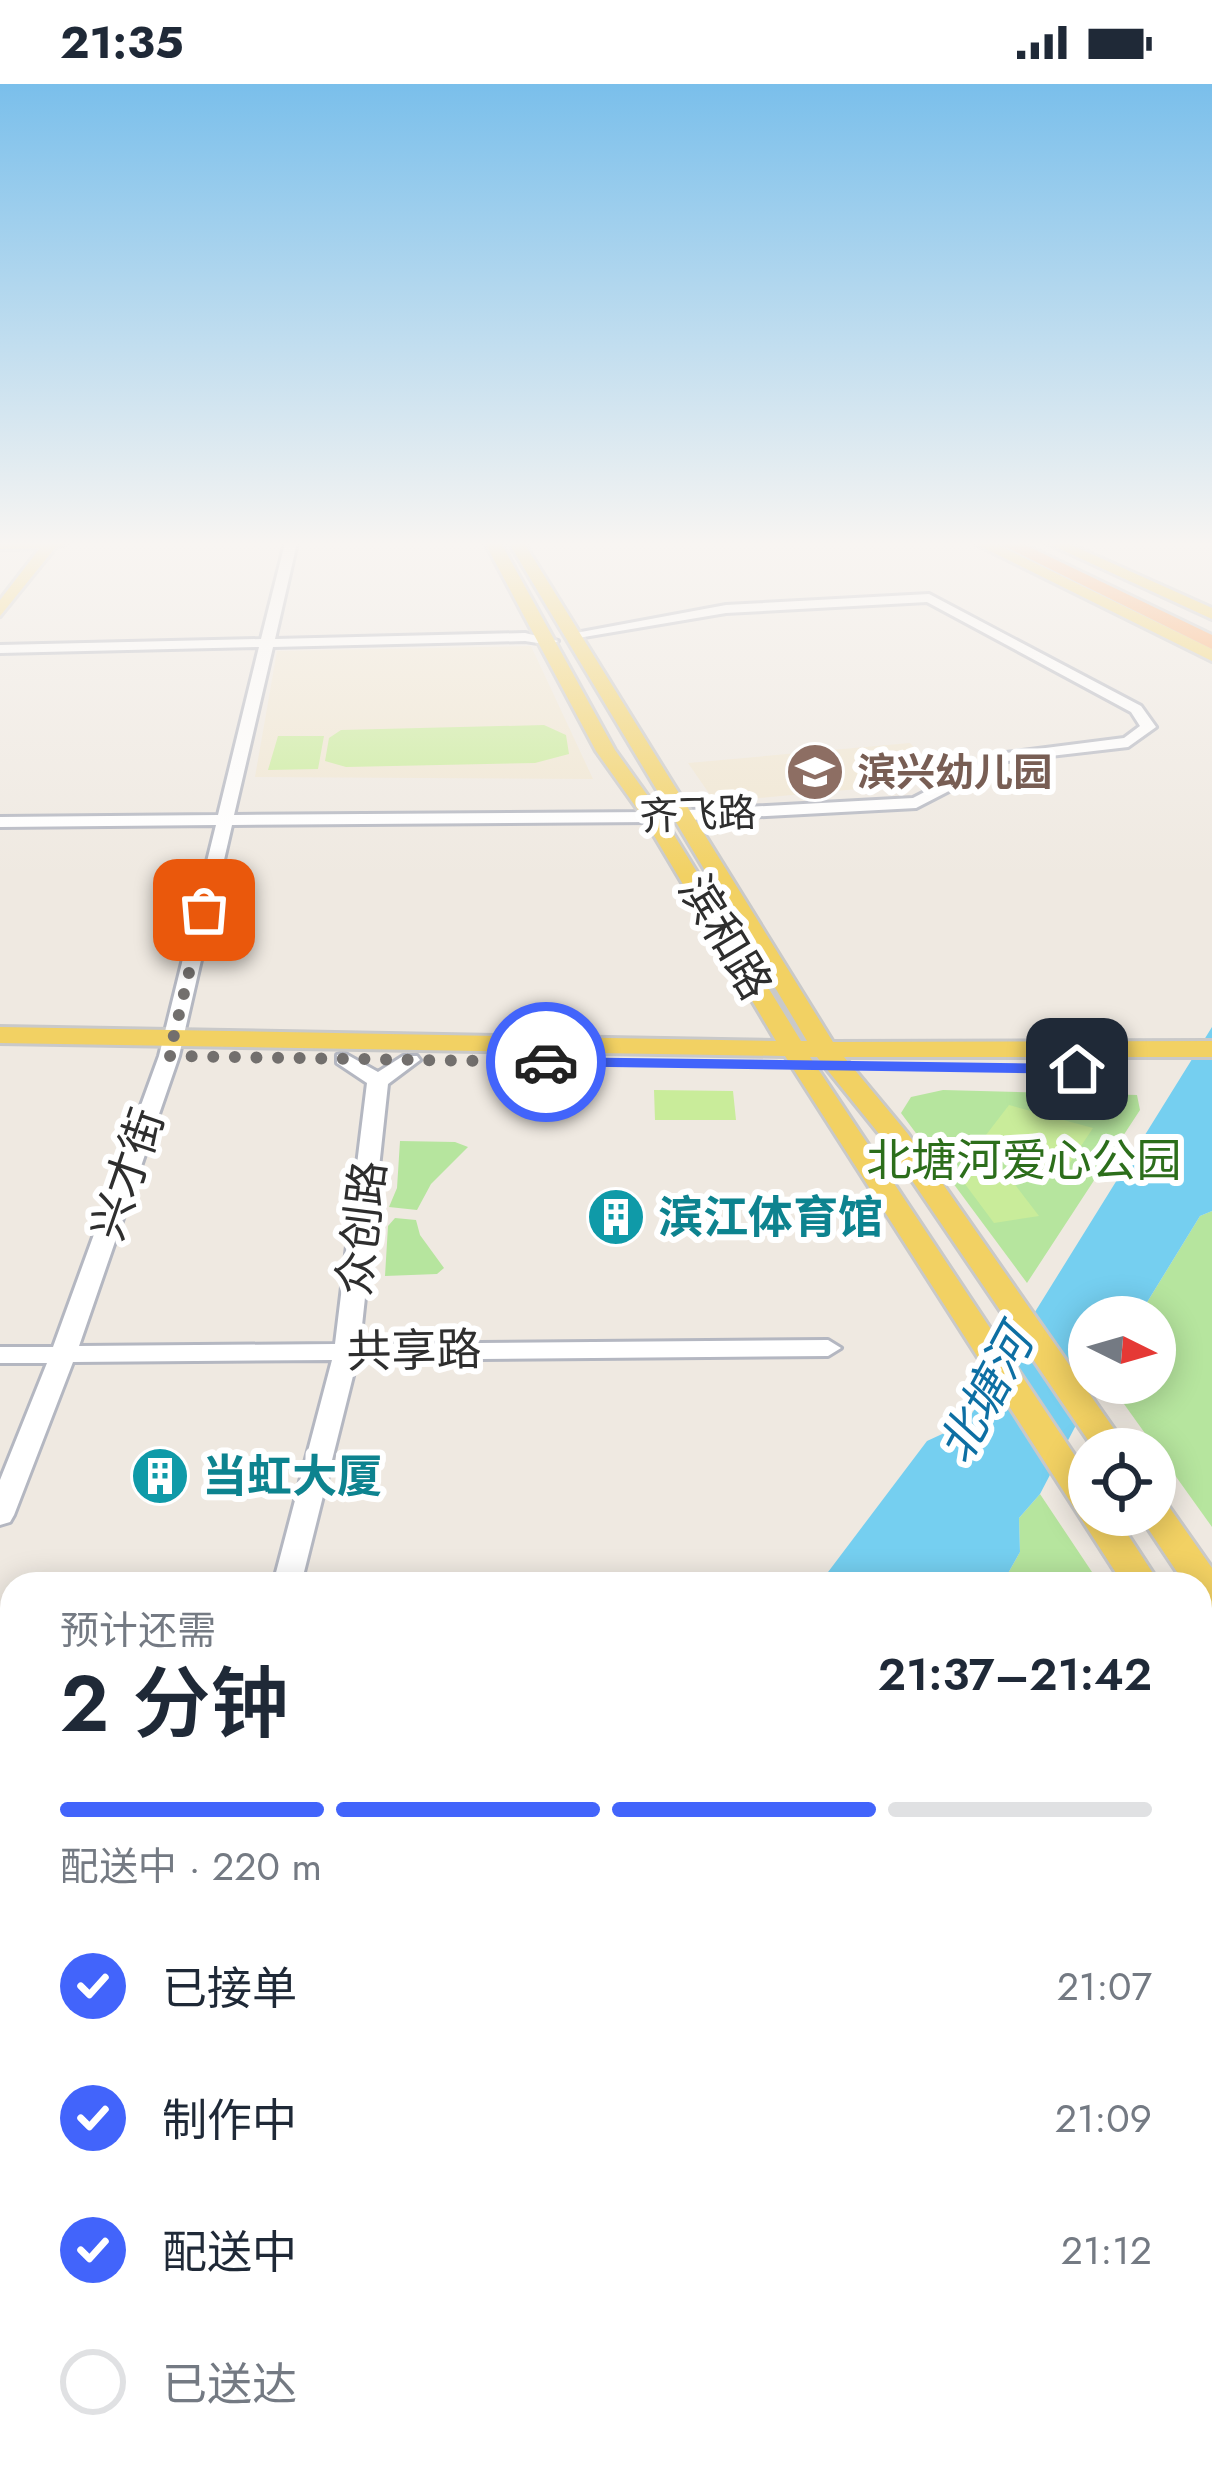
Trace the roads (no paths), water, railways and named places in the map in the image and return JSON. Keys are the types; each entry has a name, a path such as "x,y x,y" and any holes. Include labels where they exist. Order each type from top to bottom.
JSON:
{"main road":[{"name":"滨和路","path":"561,655 606,751 817,1058 898,1140 1097,1428"},
{"name":"滨和路","path":"566,655 679,817 817,1058 853,1148 1068,1472"},
{"path":"0,1035 344,1059 817,1058"},
{"path":"0,1054 170,1047 992,1060 1212,1069"},
{"path":"992,1060 1212,1049"},
{"path":"1110,1536 1134,1572"},
{"path":"1171,1536 1196,1572"}],"street":[{"name":"兴才街","path":"0,1515 63,1355 170,1047 263,655"},
{"name":"齐飞路","path":"0,822 226,824 679,817 916,803 1003,758 1129,742 1148,728 1136,709 1034,655"},
{"path":"344,1059 378,1081 410,1060"},
{"name":"众创路","path":"290,1572 347,1350 378,1081"},
{"name":"共享路","path":"0,1355 828,1348"}],"water":[{"name":"北塘河","path":"1212,1027 1212,1211 1200,1216 1151,1296 1068,1296 1068,1404 1087,1404 1074,1428 1068,1428 1068,1440 1040,1494 1019,1518 1020,1552 1009,1572 828,1572 927,1441 966,1423"}],"place":[{"name":"滨兴幼儿园","path":"815,772"},
{"name":"滨江体育馆","path":"616,1217"},
{"name":"当虹大厦","path":"160,1476"}],"park label":[{"name":"北塘河爱心公园","path":"1024,1160"}]}
